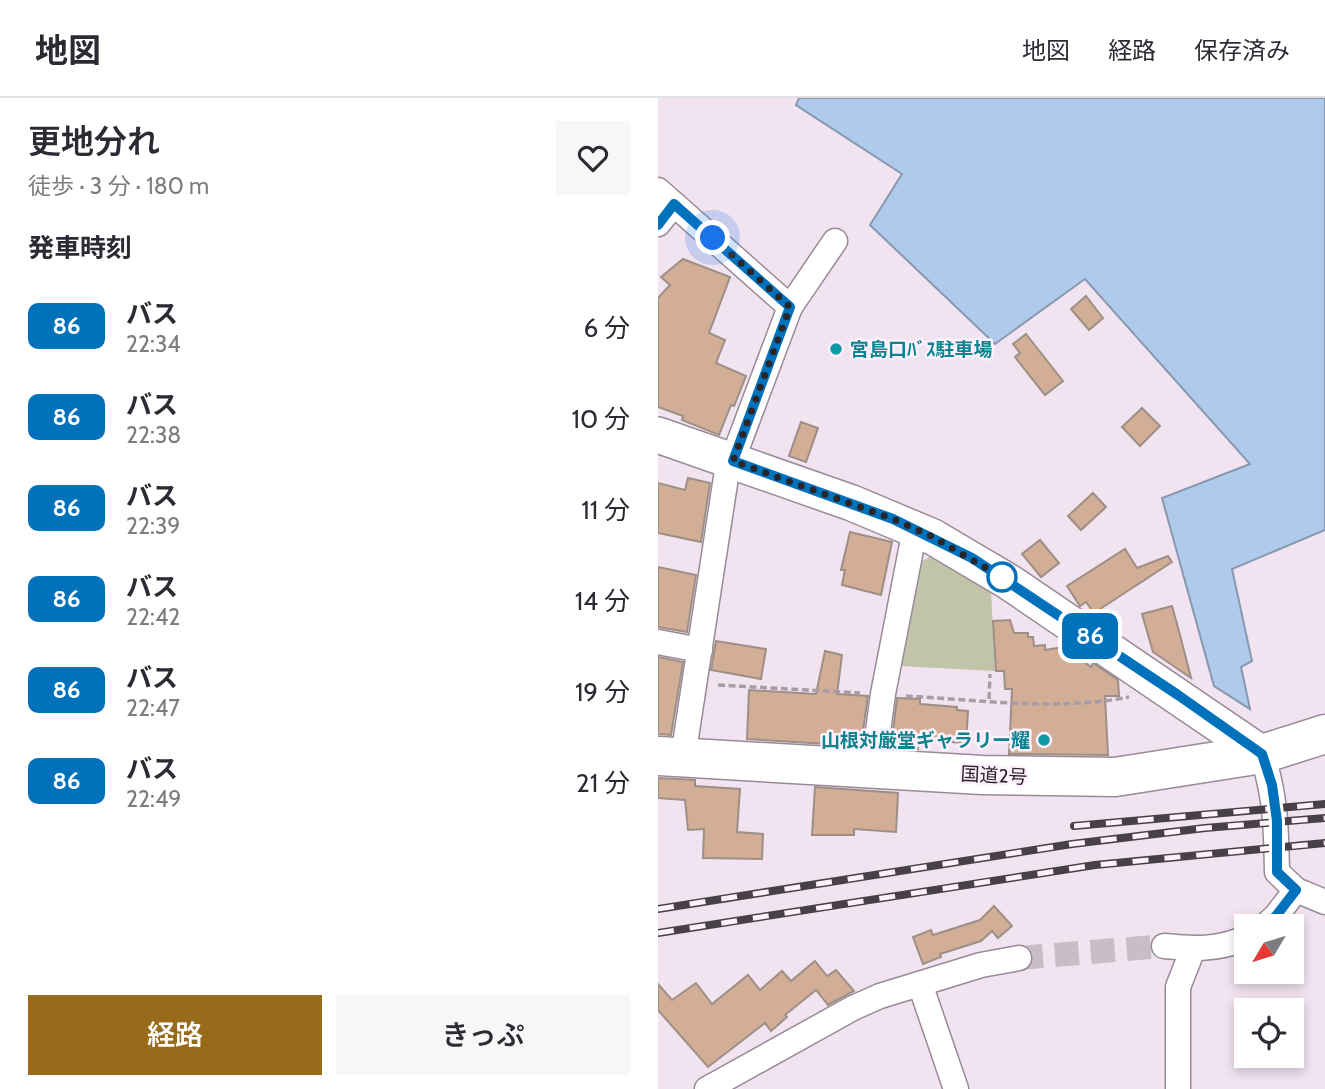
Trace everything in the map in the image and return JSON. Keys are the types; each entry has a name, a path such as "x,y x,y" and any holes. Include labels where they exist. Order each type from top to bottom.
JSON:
{"highway":[{"name":"国道2号","path":"671,756 1038,778 1115,777 1262,754 1325,734"}],"street":[{"path":"658,225 666,197 790,307"},
{"path":"671,756 695,683 726,477 790,307 835,241"},
{"path":"658,435 862,507 915,529 972,558 1262,754 1272,785 1277,821 1277,872 1296,890 1325,902"},
{"path":"873,768 883,694 915,529"},
{"path":"658,642 700,650"},
{"path":"1278,914 1296,890"},
{"path":"1164,946 1193,949 1225,947 1234,943"},
{"path":"1178,1089 1178,987 1193,949"},
{"path":"707,1089 853,1008 920,984 993,962 1018,958"},
{"path":"920,984 956,1089"}],"path":[{"path":"989,701 990,674"},
{"path":"695,683 989,701 1093,702 1136,695"}],"green space":[{"path":"930,557 991,591 995,671 899,666 922,561"}],"water":[{"path":"799,98 1325,98 1325,530 1232,569 1252,661 1241,667 1250,709 1214,686 1162,498 1250,464 1085,279 995,344 870,225 902,174 796,105"}],"building":[{"path":"683,259 730,277 709,333 725,340 716,363 746,376 719,435 682,420 683,416 658,407 658,298 670,285 661,277"},
{"path":"1086,296 1103,318 1089,330 1071,309"},
{"path":"1026,334 1063,381 1045,395 1015,357 1020,353 1013,344"},
{"path":"1142,408 1160,426 1140,446 1122,427"},
{"path":"801,422 818,428 806,462 789,456"},
{"path":"688,478 710,483 701,542 658,533 658,483 685,490"},
{"path":"1093,493 1106,507 1081,530 1068,516"},
{"path":"850,532 892,542 881,595 842,585 845,570 841,570"},
{"path":"1040,540 1059,563 1041,577 1022,554"},
{"path":"1125,549 1137,568 1168,556 1172,562 1094,613 1086,602 1080,606 1067,586"},
{"path":"658,567 696,575 687,632 658,627"},
{"path":"1172,606 1191,678 1153,652 1142,614"},
{"path":"1010,620 1014,633 1028,633 1028,637 1033,637 1034,646 1045,645 1045,650 1063,647 1091,667 1093,663 1118,680 1119,696 1105,696 1108,755 1009,754 1012,689 1005,689 1004,671 996,671 993,621"},
{"path":"716,641 766,649 761,679 711,670"},
{"path":"825,651 842,655 837,694 868,696 861,744 747,739 749,690 816,694"},
{"path":"658,657 683,662 671,735 658,734"},
{"path":"897,698 920,699 920,704 957,707 957,710 968,711 966,743 918,740 918,749 891,748"},
{"path":"658,778 695,780 695,786 740,789 737,832 763,834 762,859 703,858 704,829 688,830 685,800 658,798"},
{"path":"815,787 898,793 896,832 854,829 854,835 812,835"},
{"path":"994,906 1012,926 998,938 992,931 981,941 940,954 941,957 923,964 913,937 931,930 933,935 980,920"},
{"path":"815,961 827,976 836,970 854,991 828,1005 816,990 785,1015 787,1017 771,1031 765,1023 708,1067 658,1010 658,984 672,1000 696,983 712,1004 748,975 760,990 782,971 791,981"}],"tunnel":[{"path":"1019,958 1164,946"}],"railway":[{"path":"1074,826 1325,804"},
{"path":"658,909 1072,844 1205,828 1325,818"},
{"path":"658,933 1095,865 1325,843"}],"bus line":[{"name":"86","path":"658,225 674,204 790,307 733,461 893,519 972,558 1262,754 1272,785 1277,821 1277,872 1296,890 1278,914"}],"place":[{"name":"宮島口ﾊﾞｽ駐車場","path":"836,349"},
{"name":"山根対厳堂ギャラリー耀","path":"1044,740"}],"route":[{"path":"713,238 790,307 733,461 893,519 933,537 1010,582 1002,577"}]}
